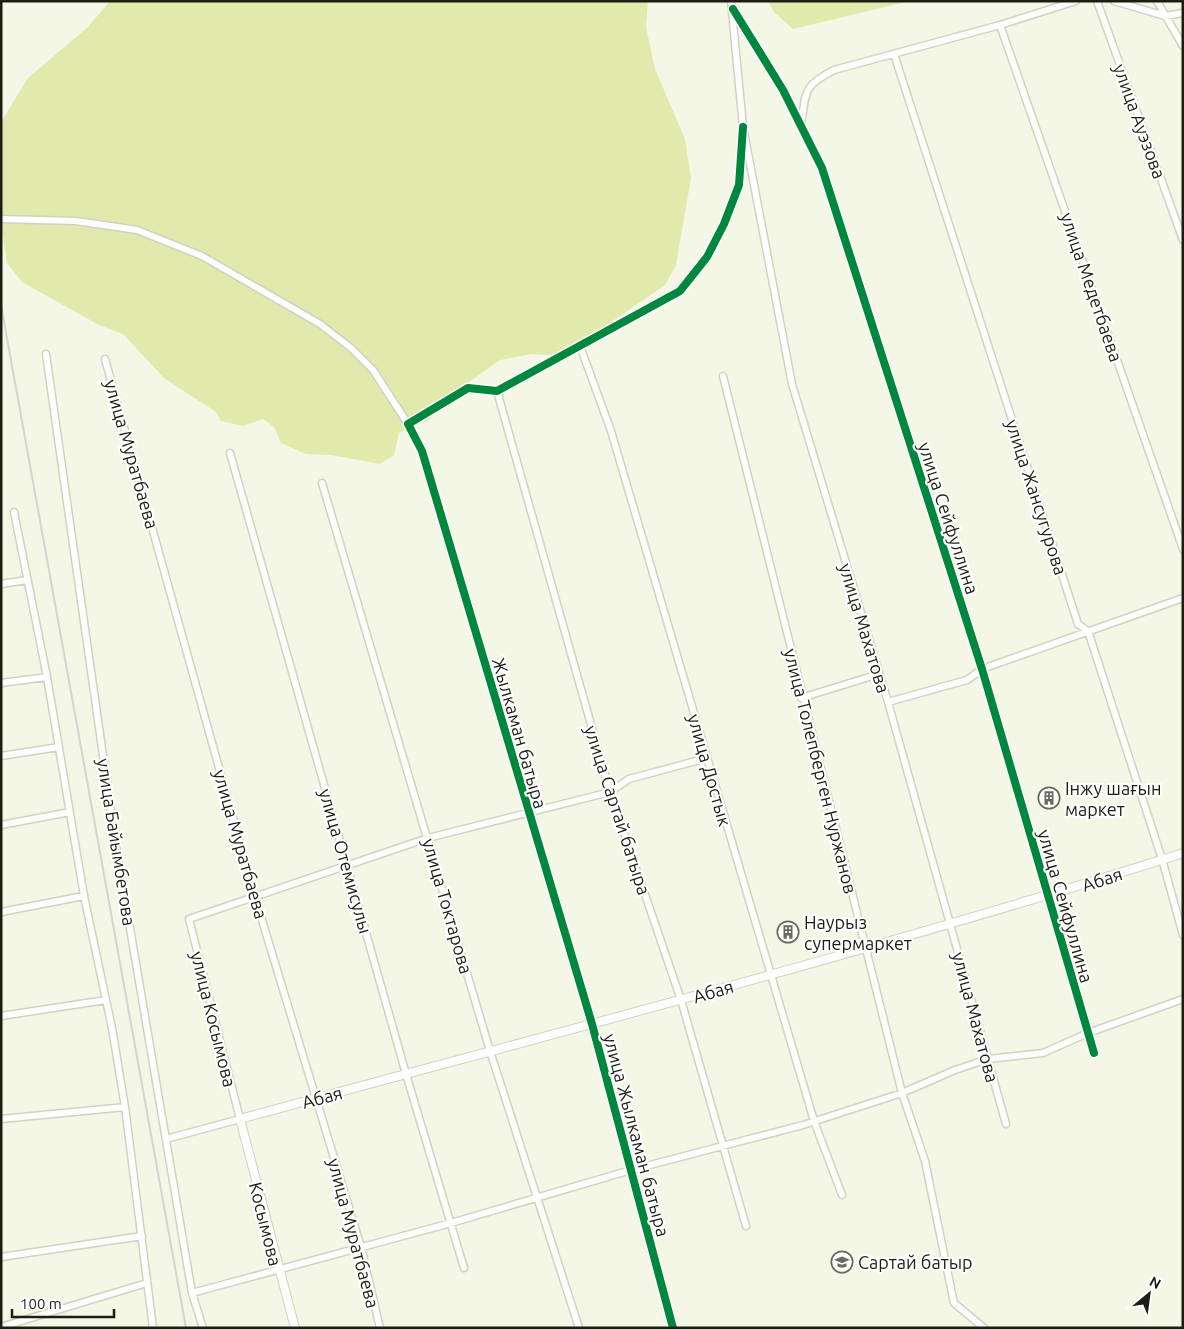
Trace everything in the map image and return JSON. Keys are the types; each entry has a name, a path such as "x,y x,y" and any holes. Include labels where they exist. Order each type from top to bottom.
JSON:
{"street":[{"path":"408,424 468,388 497,391 680,291 707,257 724,224 739,185 743,127 732,1"},
{"path":"801,126 805,95 814,80 834,70 1000,25 1076,1"},
{"name":"улица Ауэзова","path":"1097,1 1183,240"},
{"path":"1114,1 1164,16 1183,13"},
{"path":"1157,1 1183,46"},
{"name":"улица Сейфуллина","path":"733,9 783,90 822,168 982,669 1094,1053"},
{"name":"улица Медетбаева","path":"1000,25 1183,549"},
{"name":"улица Жансугурова","path":"894,54 1078,624 1088,631 1162,860 1183,936"},
{"name":"улица Махатова","path":"743,127 792,384 888,702 1006,1124"},
{"name":"Жылкаман батыра","path":"1,219 76,221 137,230 202,256 320,324 351,348 373,370 408,424 422,451 527,812 592,1024"},
{"name":"улица Достык","path":"580,346 611,430 814,1121 842,1195"},
{"name":"улица Байымбетова","path":"46,354 115,840 192,1293 203,1328"},
{"name":"улица Муратбаева","path":"105,359 256,897 361,1247 380,1328"},
{"name":"улица Толепберген Нуржанов","path":"723,376 801,698 902,1094 925,1161 954,1303 984,1328"},
{"name":"улица Сартай батыра","path":"497,391 610,792 681,1000 746,1226"},
{"name":"улица Отемисулы","path":"230,454 406,1074 464,1268"},
{"name":"улица Токтарова","path":"322,483 490,1051 579,1328"},
{"path":"14,512 47,678 84,896 106,1000 125,1107 153,1328"},
{"path":"1,584 27,580"},
{"path":"888,702 967,680 982,669 1183,598"},
{"path":"801,698 879,674"},
{"path":"1,683 47,678"},
{"path":"1,756 59,747"},
{"path":"256,897 428,838 610,792 629,779 707,758"},
{"path":"1,825 70,812"},
{"name":"Абая","path":"240,1119 770,975 1048,896 1183,853"},
{"path":"1,912 84,896"},
{"name":"улица Косымова","path":"240,1119 189,919 256,897"},
{"path":"192,1293 451,1223 631,1170 814,1121 902,1094 955,1070 988,1059 1043,1053 1088,1033 1183,999"},
{"path":"1,1016 106,1000"},
{"name":"улица Жылкаман батыра","path":"592,1024 673,1328"},
{"path":"1,1119 125,1107"},
{"path":"166,1139 240,1119"},
{"name":"Косымова","path":"240,1119 278,1270 295,1328"},
{"path":"1,1257 142,1236"},
{"path":"1,1327 147,1283"}],"green space":[{"path":"110,1 648,1 646,27 655,69 685,139 691,178 676,265 665,285 562,356 532,354 500,360 465,385 430,419 399,433 394,455 380,464 331,455 306,454 281,443 274,427 263,419 243,426 221,421 216,412 164,378 123,334 99,325 22,282 7,263 1,222 1,122 28,78 88,27"},
{"path":"768,1 910,1 793,29 774,12"}],"railway":[{"path":"1,305 186,1328"}],"cycle path":[{"path":"733,9 783,90 822,168 982,669 1094,1053"},
{"path":"673,1328 592,1024 422,451 408,424 468,388 497,391 680,291 707,257 724,224 739,185 743,127"}],"place":[{"name":"Інжу шағын маркет","path":"1049,798"},
{"name":"Наурыз супермаркет","path":"788,932"},
{"name":"Сартай батыр","path":"842,1262"}]}
